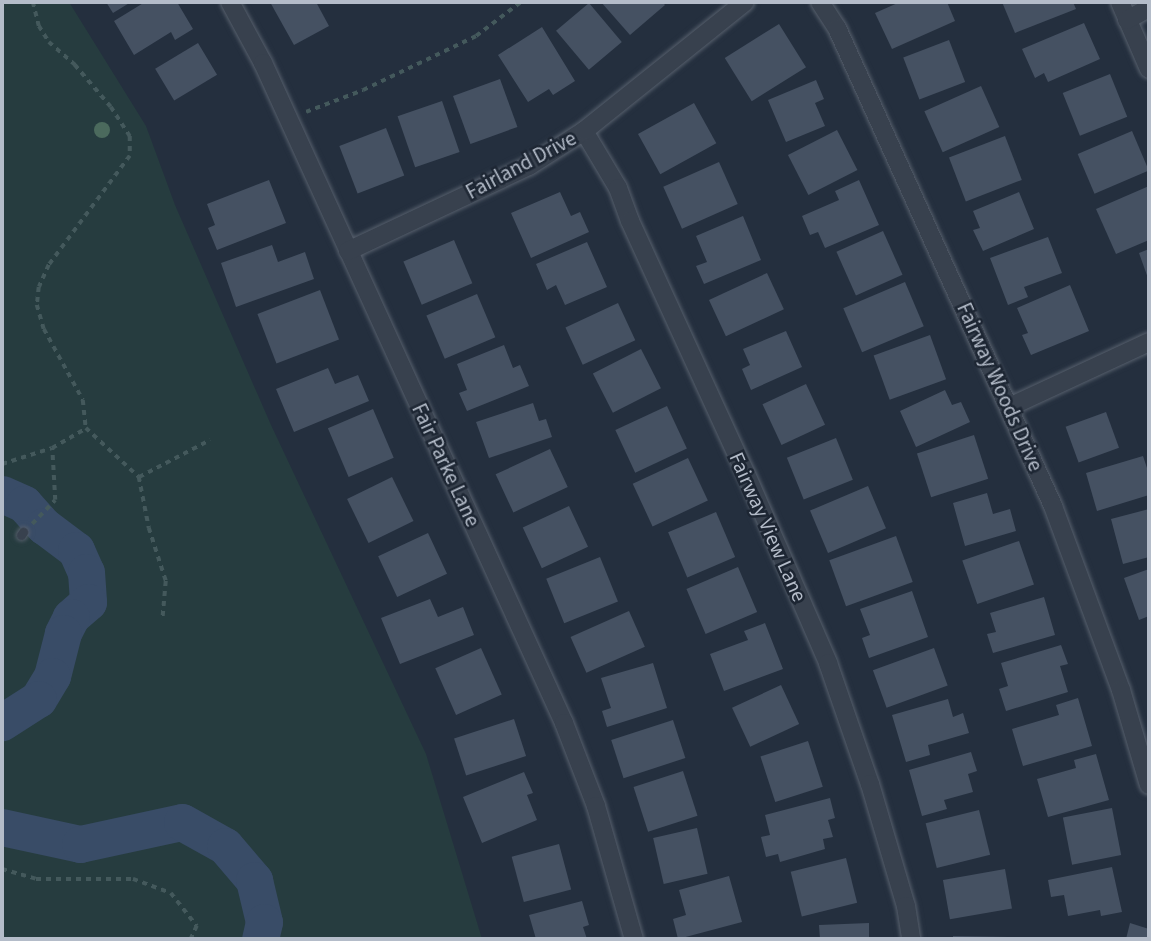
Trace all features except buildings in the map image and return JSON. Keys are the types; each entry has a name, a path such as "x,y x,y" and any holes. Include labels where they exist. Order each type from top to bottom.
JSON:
{"street":[{"name":"Fair Parke Lane","path":"230,2 289,120 564,723 596,806 634,939"},
{"name":"Fairland Drive","path":"348,251 528,166 584,131 745,2"},
{"name":"Fairway Woods Drive","path":"820,2 837,28 1053,506 1093,611 1149,785"},
{"path":"1120,2 1149,69"},
{"path":"1128,20 1149,8"},
{"name":"Fairway View Lane","path":"584,131 618,188 629,221 746,474 828,663 870,784 906,906 911,939"},
{"path":"1009,407 1149,342"}],"path":[{"path":"33,2 39,26 49,41 75,65 111,107 130,136 130,156 119,175 82,219 49,265 38,287 37,305 44,328 83,400 86,428 139,477 149,528 166,581 163,619"},
{"path":"289,120 363,90 475,36 521,2"},
{"path":"2,464 52,448 86,428"},
{"path":"139,477 210,440"},
{"path":"46,510 55,500 52,448"},
{"path":"2,869 36,879 133,879 171,892 197,926 191,939"}],"green space":[{"path":"2,2 69,2 146,126 175,205 271,425 426,754 482,939 2,939"}],"water":[{"path":"2,484 25,492 51,516 38,534 2,503"}],"waterway":[{"path":"2,494 24,504 44,526 76,550 86,572 88,602 71,617 63,633 52,676 38,699 2,722"},
{"path":"2,827 80,844 182,822 225,846 254,880 264,922 260,939"}]}
